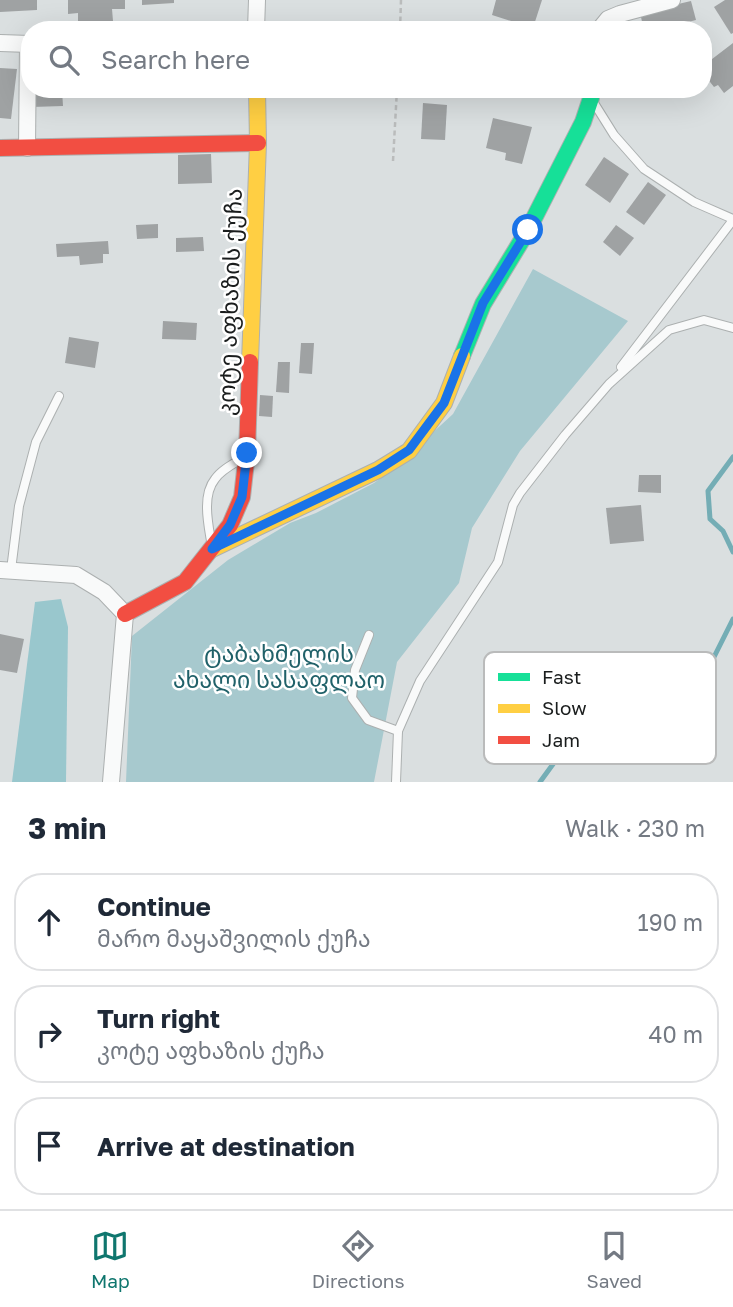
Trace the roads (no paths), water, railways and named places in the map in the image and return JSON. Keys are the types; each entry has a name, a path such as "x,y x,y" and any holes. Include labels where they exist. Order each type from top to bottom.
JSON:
{"street":[{"path":"256,21 257,0"},
{"path":"606,21 620,14 672,0"},
{"path":"0,43 21,44"},
{"path":"27,148 28,98"},
{"name":"კოტე აფხაზის ქუჩა","path":"125,614 185,582 230,525 242,497 247,453 258,143 257,98"},
{"path":"212,549 378,470 409,450 444,403 483,303 528,230 580,130 590,98"},
{"path":"0,148 258,143"},
{"path":"6,570 76,575 104,592 125,614 111,782"}],"lane":[{"path":"396,782 398,731 420,681 498,562 513,505 520,493 609,384 733,219 694,202 644,169 614,135 593,98"},
{"path":"609,384 669,330 704,320 733,328"},
{"path":"6,570 36,442 60,396"},
{"path":"212,549 207,518 209,490 220,473 247,453"},
{"path":"369,635 355,670 352,698 368,720 398,731"}],"waterway":[{"path":"733,457 708,491 710,519 723,531 733,552"},
{"path":"716,653 733,619"},
{"path":"540,782 553,764"}],"park label":[{"name":"ტაბახმელის ახალი სასაფლაო","path":"279,666"}]}
